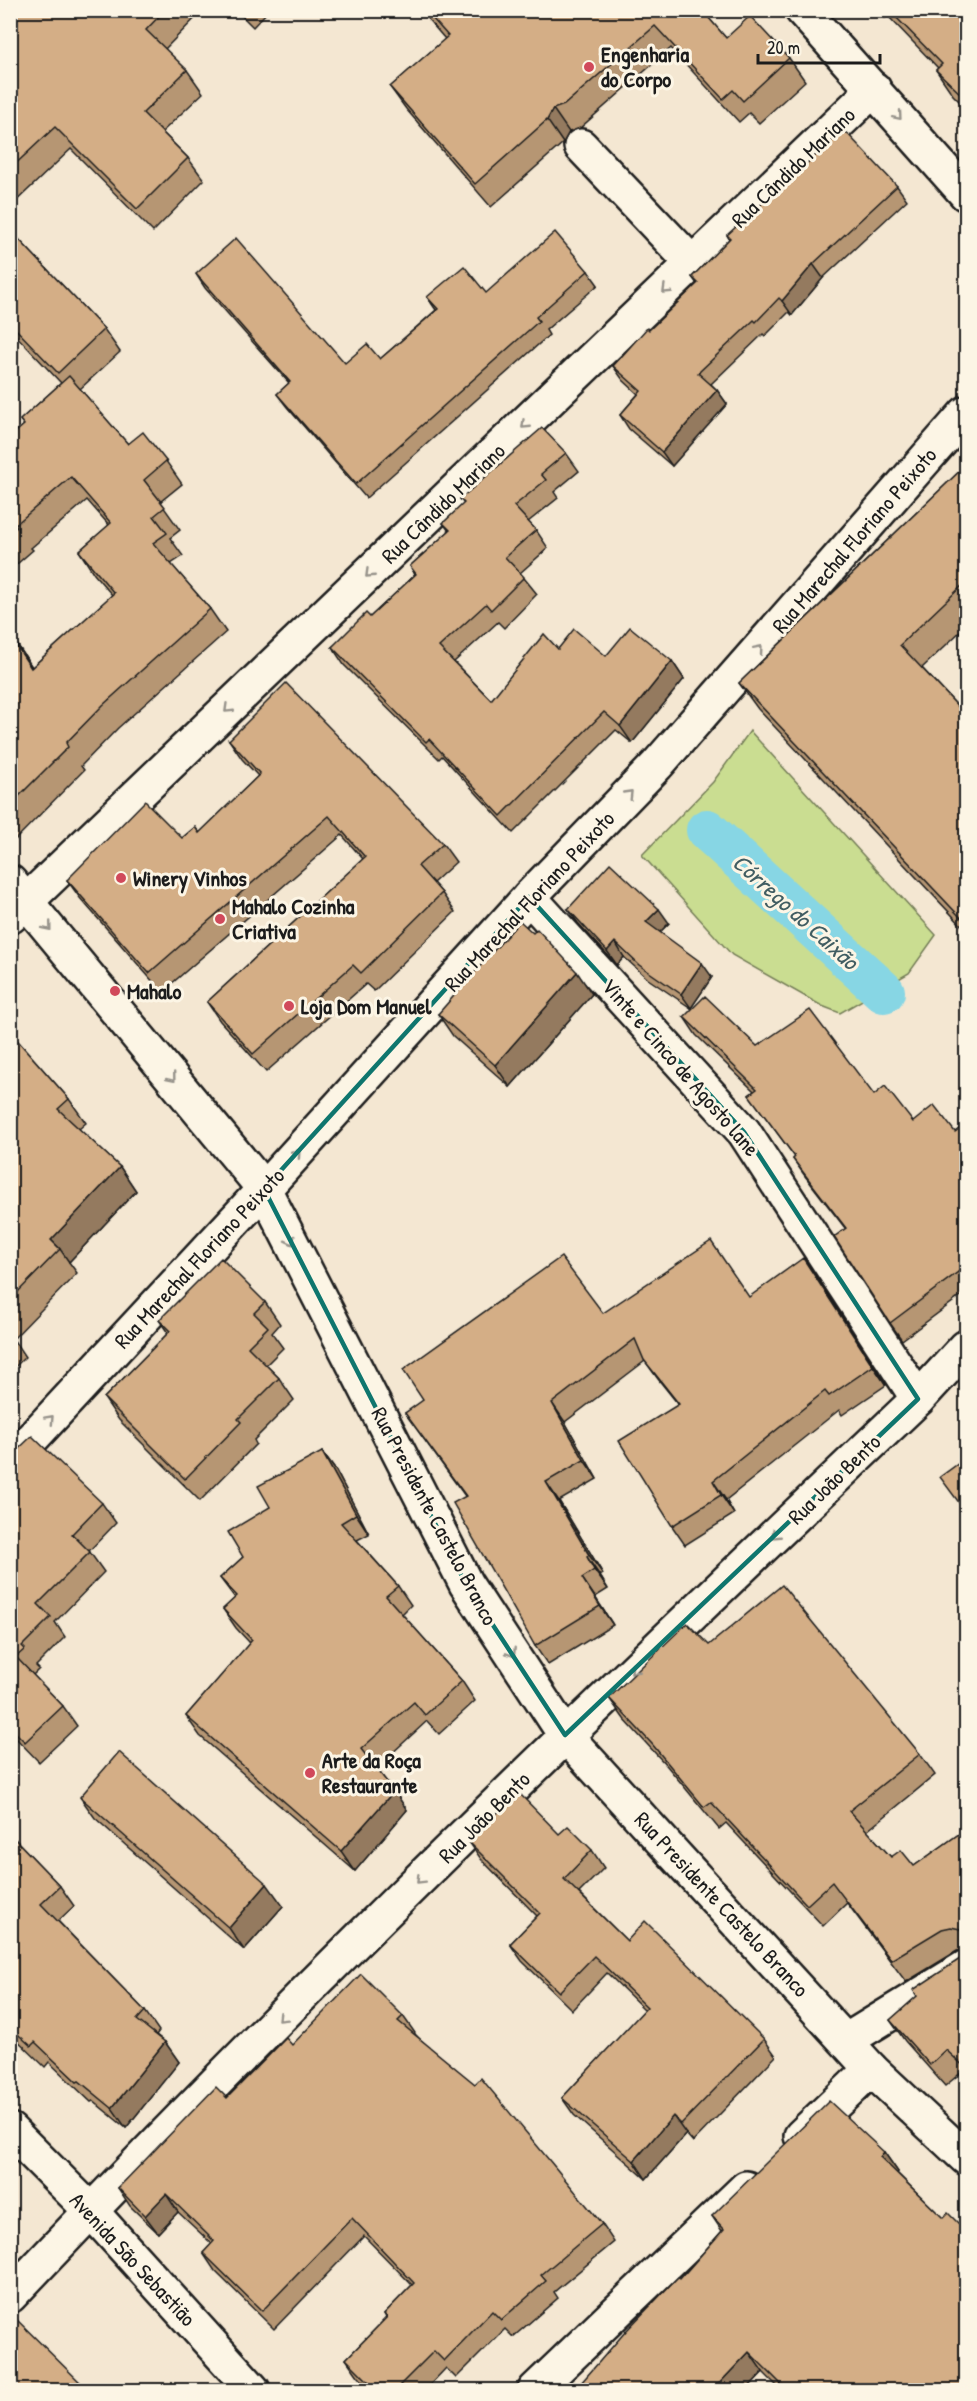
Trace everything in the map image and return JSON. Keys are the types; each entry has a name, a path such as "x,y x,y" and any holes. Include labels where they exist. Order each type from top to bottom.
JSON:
{"street":[{"path":"802,10 966,194"},
{"name":"Rua Cândido Mariano","path":"16,900 693,264 874,89"},
{"path":"581,146 693,264"},
{"name":"Rua Marechal Floriano Peixoto","path":"10,1462 264,1189 529,897 657,765 966,413"},
{"name":"Vinte e Cinco de Agosto lane","path":"529,897 744,1132 918,1399"},
{"name":"Rua Presidente Castelo Branco","path":"16,900 264,1189 466,1584 565,1735 871,2068 966,2158"},
{"name":"Rua João Bento","path":"10,2296 91,2211 565,1735 918,1399 966,1347"},
{"path":"847,2040 966,1967"},
{"path":"535,2391 871,2068"},
{"name":"Avenida São Sebastião","path":"10,2130 91,2211 253,2391"}],"highlighted area":[{"path":"529,897 744,1132 918,1399 565,1735 466,1584 264,1189"}],"green space":[{"path":"750,731 936,935 909,973 840,1013 822,1006 732,955 642,855 713,782"}],"building":[{"path":"19,10 165,10 146,30 187,70 143,113 188,158 137,209 55,127 10,169 10,19"},
{"path":"425,10 702,10 726,38 750,16 789,58 743,101 733,90 723,99 655,26 564,105 553,109 547,120 475,184 390,87 448,36"},
{"path":"889,10 966,10 966,99 936,70 942,64"},
{"path":"844,130 897,186 813,264 782,301 779,298 756,322 754,320 698,373 717,390 662,452 620,415 641,391 613,366 647,328 649,330 698,283 692,277 730,238 727,235"},
{"path":"10,230 104,329 58,373 10,323"},
{"path":"555,232 588,271 536,317 539,321 356,484 277,394 290,382 196,274 236,238 345,363 367,344 380,359 438,309 427,297 464,266 486,293"},
{"path":"69,376 128,444 143,432 166,461 144,480 165,507 154,516 167,533 153,543 210,609 103,705 66,743 68,747 10,805 10,636 31,668 114,593 79,551 111,523 71,477 15,525 17,527 10,533 10,437 24,425 20,420"},
{"path":"542,428 566,453 541,474 546,480 514,506 536,530 505,557 524,577 491,610 486,604 439,647 491,700 544,634 558,649 574,629 606,656 630,627 672,661 620,726 604,712 501,816 429,739 426,742 332,647 366,613 370,617 416,574 410,566 450,530 443,523 464,503 460,499"},
{"path":"966,465 966,582 900,645 966,715 966,923 739,683"},
{"path":"286,683 443,844 418,866 442,893 361,973 353,965 253,1054 207,1002 365,857 329,816 149,973 67,880 145,801 182,838 195,827 199,833 260,774 229,740"},
{"path":"610,863 659,909 646,922 702,963 681,994 639,965 615,942 607,951 568,909"},
{"path":"520,921 533,933 537,929 577,972 495,1065 438,1014"},
{"path":"705,996 757,1046 810,1010 874,1095 885,1086 913,1122 934,1105 955,1132 966,1124 966,1266 890,1323 834,1237 846,1228 793,1159 795,1157 749,1095 757,1089 684,1017"},
{"path":"10,1032 69,1099 58,1109 120,1167 51,1240 60,1249 10,1300"},
{"path":"711,1241 749,1297 803,1258 873,1366 829,1396 825,1391 713,1481 721,1495 672,1526 619,1441 679,1404 644,1360 635,1339 552,1403 584,1460 546,1482 589,1555 587,1557 594,1570 582,1578 600,1606 535,1646 453,1503 466,1496 405,1413 423,1400 403,1370 561,1257 603,1313"},
{"path":"221,1258 265,1302 254,1313 268,1327 248,1347 279,1378 238,1419 241,1422 185,1479 104,1398 170,1331 159,1320"},
{"path":"32,1436 102,1503 72,1534 90,1552 38,1604 51,1617 22,1646 25,1649 16,1657 63,1706 25,1742 10,1727 10,1457"},
{"path":"322,1452 356,1514 341,1523 398,1586 386,1596 462,1681 425,1715 414,1702 361,1749 394,1791 341,1851 186,1716 252,1640 223,1609 237,1596 220,1578 243,1557 228,1532 270,1507 258,1486"},
{"path":"966,1458 966,1512 940,1477"},
{"path":"782,1585 920,1754 849,1811 891,1857 901,1850 914,1866 966,1829 966,1935 960,1929 951,1927 942,1929 891,1960 832,1882 807,1905 711,1802 704,1807 652,1744 609,1698 687,1623 709,1645"},
{"path":"119,1752 267,1884 229,1928 80,1797"},
{"path":"518,1792 559,1834 568,1826 592,1850 564,1879 627,1941 645,1921 764,2039 681,2124 673,2116 634,2161 562,2098 647,2007 594,1956 559,1992 510,1944 540,1913 469,1842"},
{"path":"10,1834 60,1886 41,1904 145,2011 137,2020 165,2042 112,2108 79,2081 77,2082 35,2042 31,2046 10,2027"},
{"path":"966,1955 966,2068 946,2050 930,2065 890,2020 917,1996 913,1990"},
{"path":"361,1974 403,2016 398,2021 475,2084 481,2078 602,2224 541,2275 546,2281 501,2320 492,2311 444,2361 434,2351 394,2391 378,2391 346,2359 387,2317 384,2314 414,2283 352,2218 262,2311 203,2253 214,2241 166,2194 145,2216 118,2188 216,2087 227,2098 286,2038 292,2045"},
{"path":"829,2101 884,2152 880,2157 943,2218 948,2213 966,2231 966,2391 788,2391 749,2352 712,2391 574,2391 626,2331 678,2277 680,2279 724,2229 712,2216"},
{"path":"12,2315 89,2391 10,2391 10,2316"}],"waterway":[{"name":"Córrego do Caixão","path":"707,830 884,992"}],"place":[{"name":"Engenharia do Corpo","path":"589,67"},
{"name":"Winery Vinhos","path":"121,878"},
{"name":"Mahalo Cozinha Criativa","path":"220,919"},
{"name":"Mahalo","path":"115,991"},
{"name":"Loja Dom Manuel","path":"289,1006"},
{"name":"Arte da Roça Restaurante","path":"310,1773"}]}
